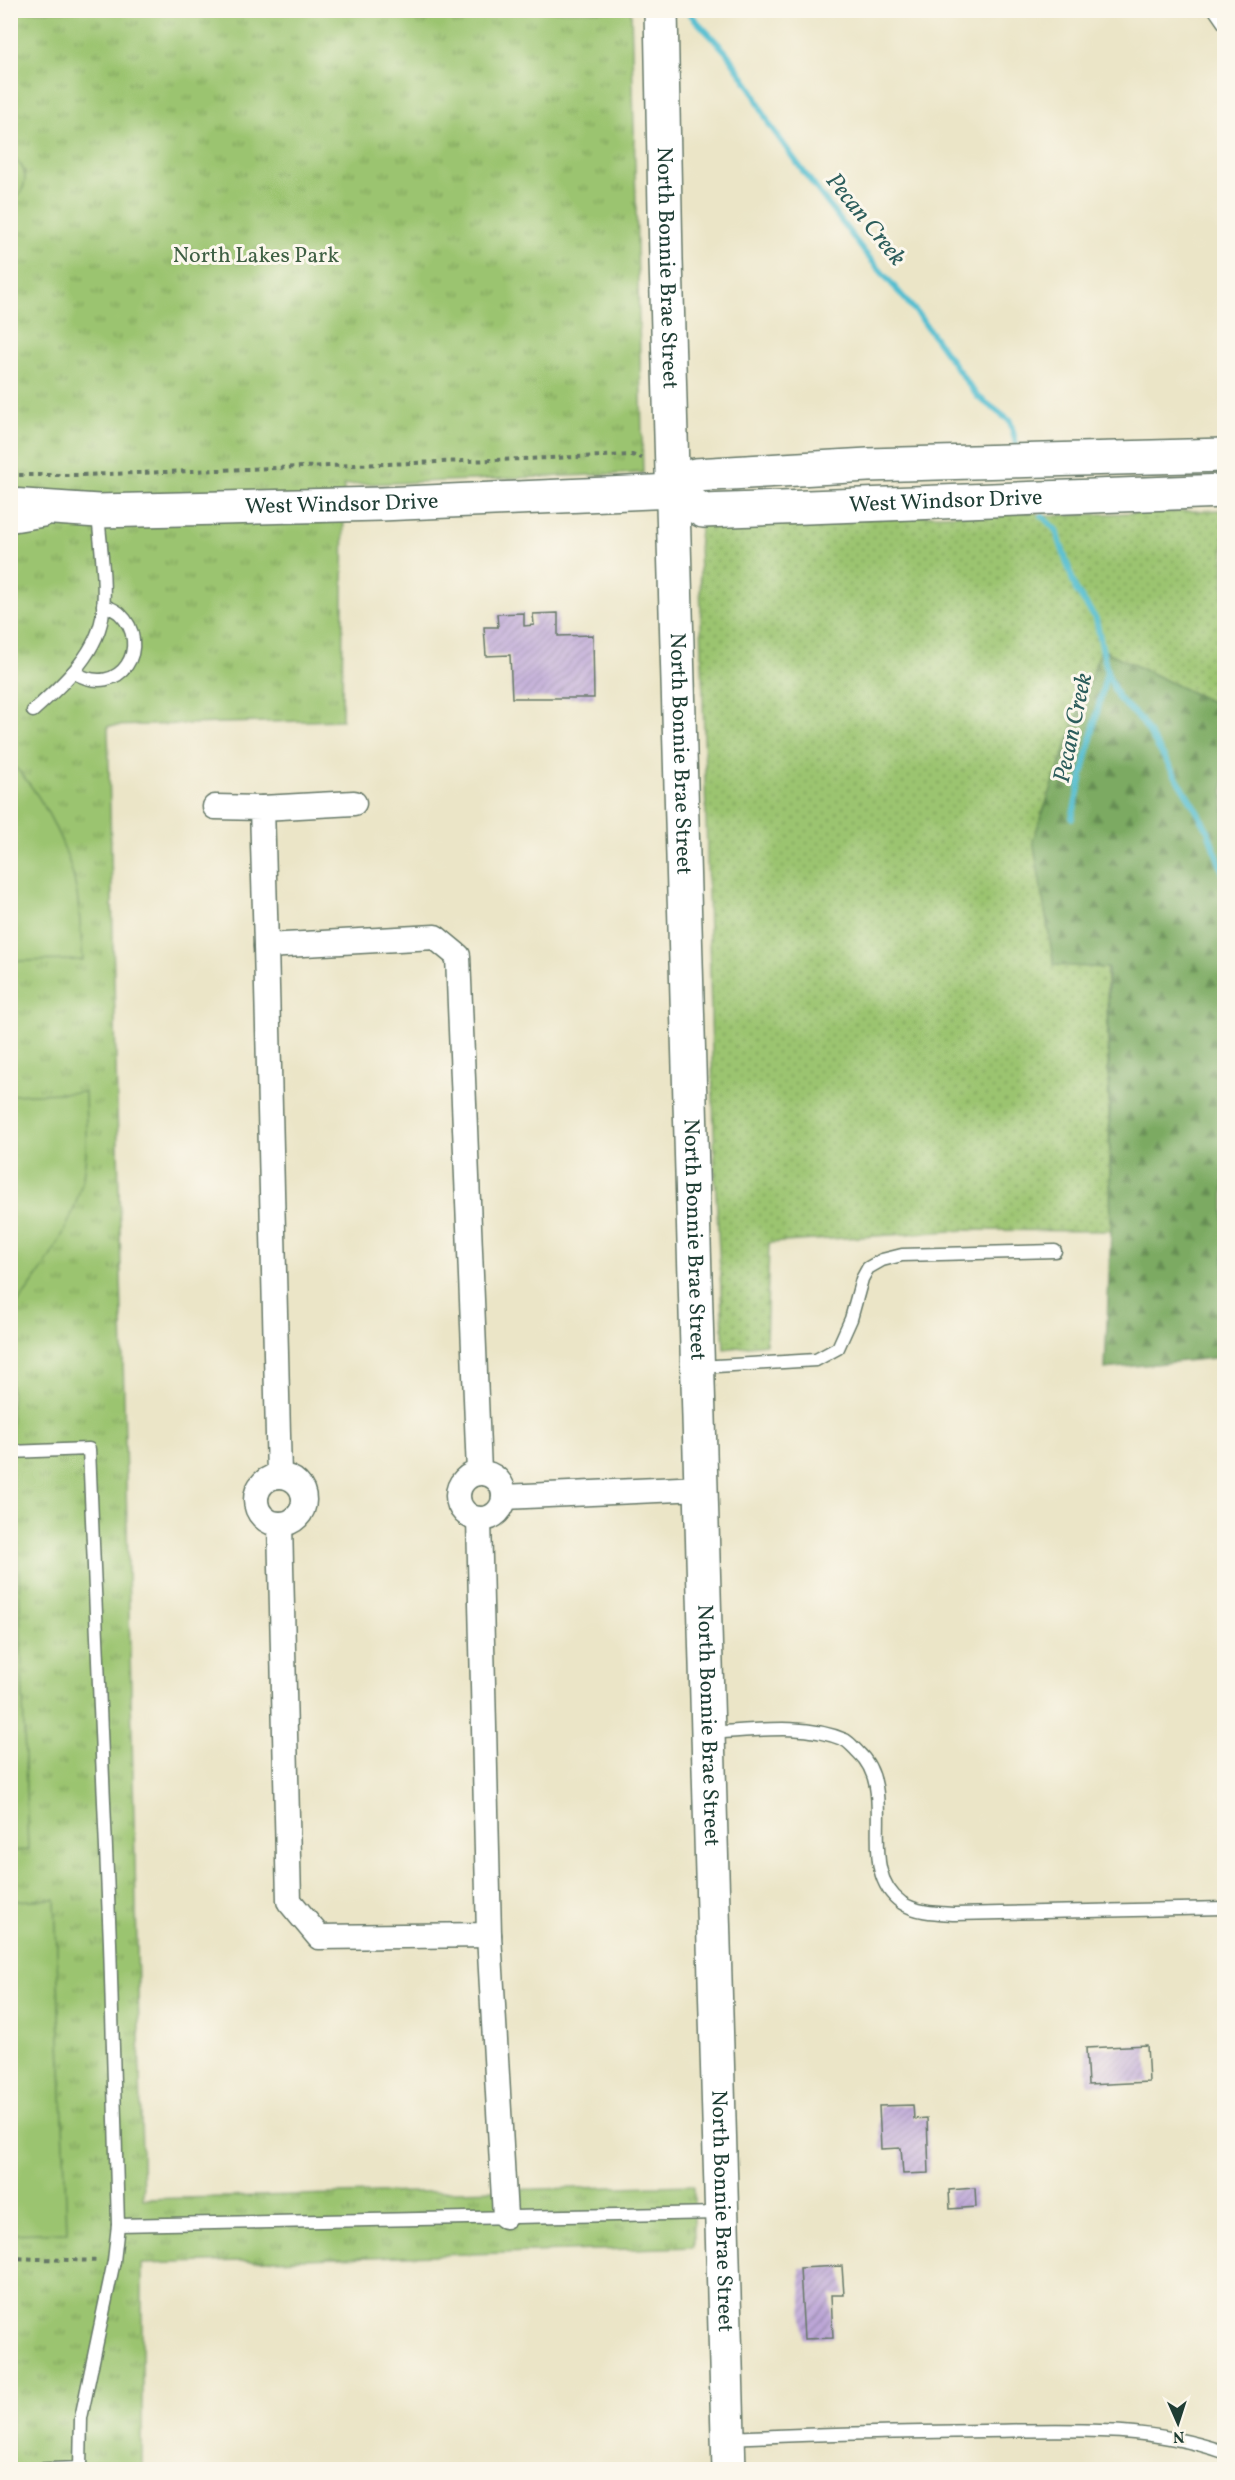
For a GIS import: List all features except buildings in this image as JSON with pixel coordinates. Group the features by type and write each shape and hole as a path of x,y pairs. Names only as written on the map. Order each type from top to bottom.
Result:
{"main road":[{"name":"North Bonnie Brae Street","path":"661,10 728,2454"},
{"name":"West Windsor Drive","path":"10,506 98,511 381,504 673,491 695,475 868,465 1224,455"},
{"name":"West Windsor Drive","path":"673,491 704,511 1224,491"}],"street":[{"path":"215,807 262,808 354,803"},
{"path":"262,808 279,1476"},
{"path":"266,946 435,937 458,956 479,1472"},
{"path":"479,1472 494,1477 503,1489 504,1497 499,1511 479,1519 465,1513 457,1494 465,1479 479,1472"},
{"path":"279,1476 286,1477 299,1485 304,1500 303,1507 295,1519 280,1524 266,1520 260,1513 256,1497 264,1483 279,1476"},
{"path":"504,1497 701,1488"},
{"path":"479,1519 489,1935 505,2216"},
{"path":"280,1524 289,1901 319,1937 489,1935"}],"lane":[{"path":"1215,10 1224,23"},
{"path":"10,526 98,511 103,605 94,639 73,672 33,711"},
{"path":"73,672 88,681 109,680 125,670 133,650 131,636 125,620 118,611 103,605"},
{"path":"698,1367 816,1360 838,1348 851,1319 862,1279 868,1268 882,1260 902,1255 1055,1251"},
{"path":"10,1452 89,1449 110,1955 118,2225 114,2261 81,2418 80,2468 25,2469"},
{"path":"708,1733 819,1732 847,1741 867,1760 877,1781 879,1865 886,1885 902,1903 925,1912 955,1914 1224,1908"},
{"path":"118,2225 722,2213"},
{"path":"728,2454 912,2432 1105,2430 1159,2434 1224,2451"}],"path":[{"path":"10,475 82,475 620,455 642,458"},
{"path":"10,2258 114,2261"}],"green space":[{"name":"North Lakes Park","path":"11,11 631,11 643,473 344,485 342,720 108,726 143,2199 694,2185 694,2247 142,2264 142,2469 11,2470"},
{"path":"11,157 22,167 25,179 21,191 11,201"},
{"path":"1224,510 1224,708 1101,650 1111,1231 966,1230 769,1243 766,1344 724,1349 715,1173 699,538 701,523 1034,512 1042,516"},
{"path":"1101,649 1224,708 1224,1357 1105,1369 1111,1231 1108,968 1054,965 1033,840"},
{"path":"11,763 34,790 44,806 68,859 77,894 83,960 11,961"},
{"path":"85,1092 86,1152 78,1197 61,1238 50,1257 11,1312 11,1095"},
{"path":"10,1516 17,1516 28,1850 11,1851"},
{"path":"55,1899 67,2232 11,2234 11,1901"}],"waterway":[{"name":"Pecan Creek","path":"690,14 726,52 751,88 769,124 797,163 866,254 917,313 977,396 1010,421 1016,443"},
{"name":"Pecan Creek","path":"1042,516 1056,530 1076,590 1096,619 1107,671 1072,818"},
{"path":"1107,672 1118,698 1141,720 1191,801 1207,829 1224,875"}]}
